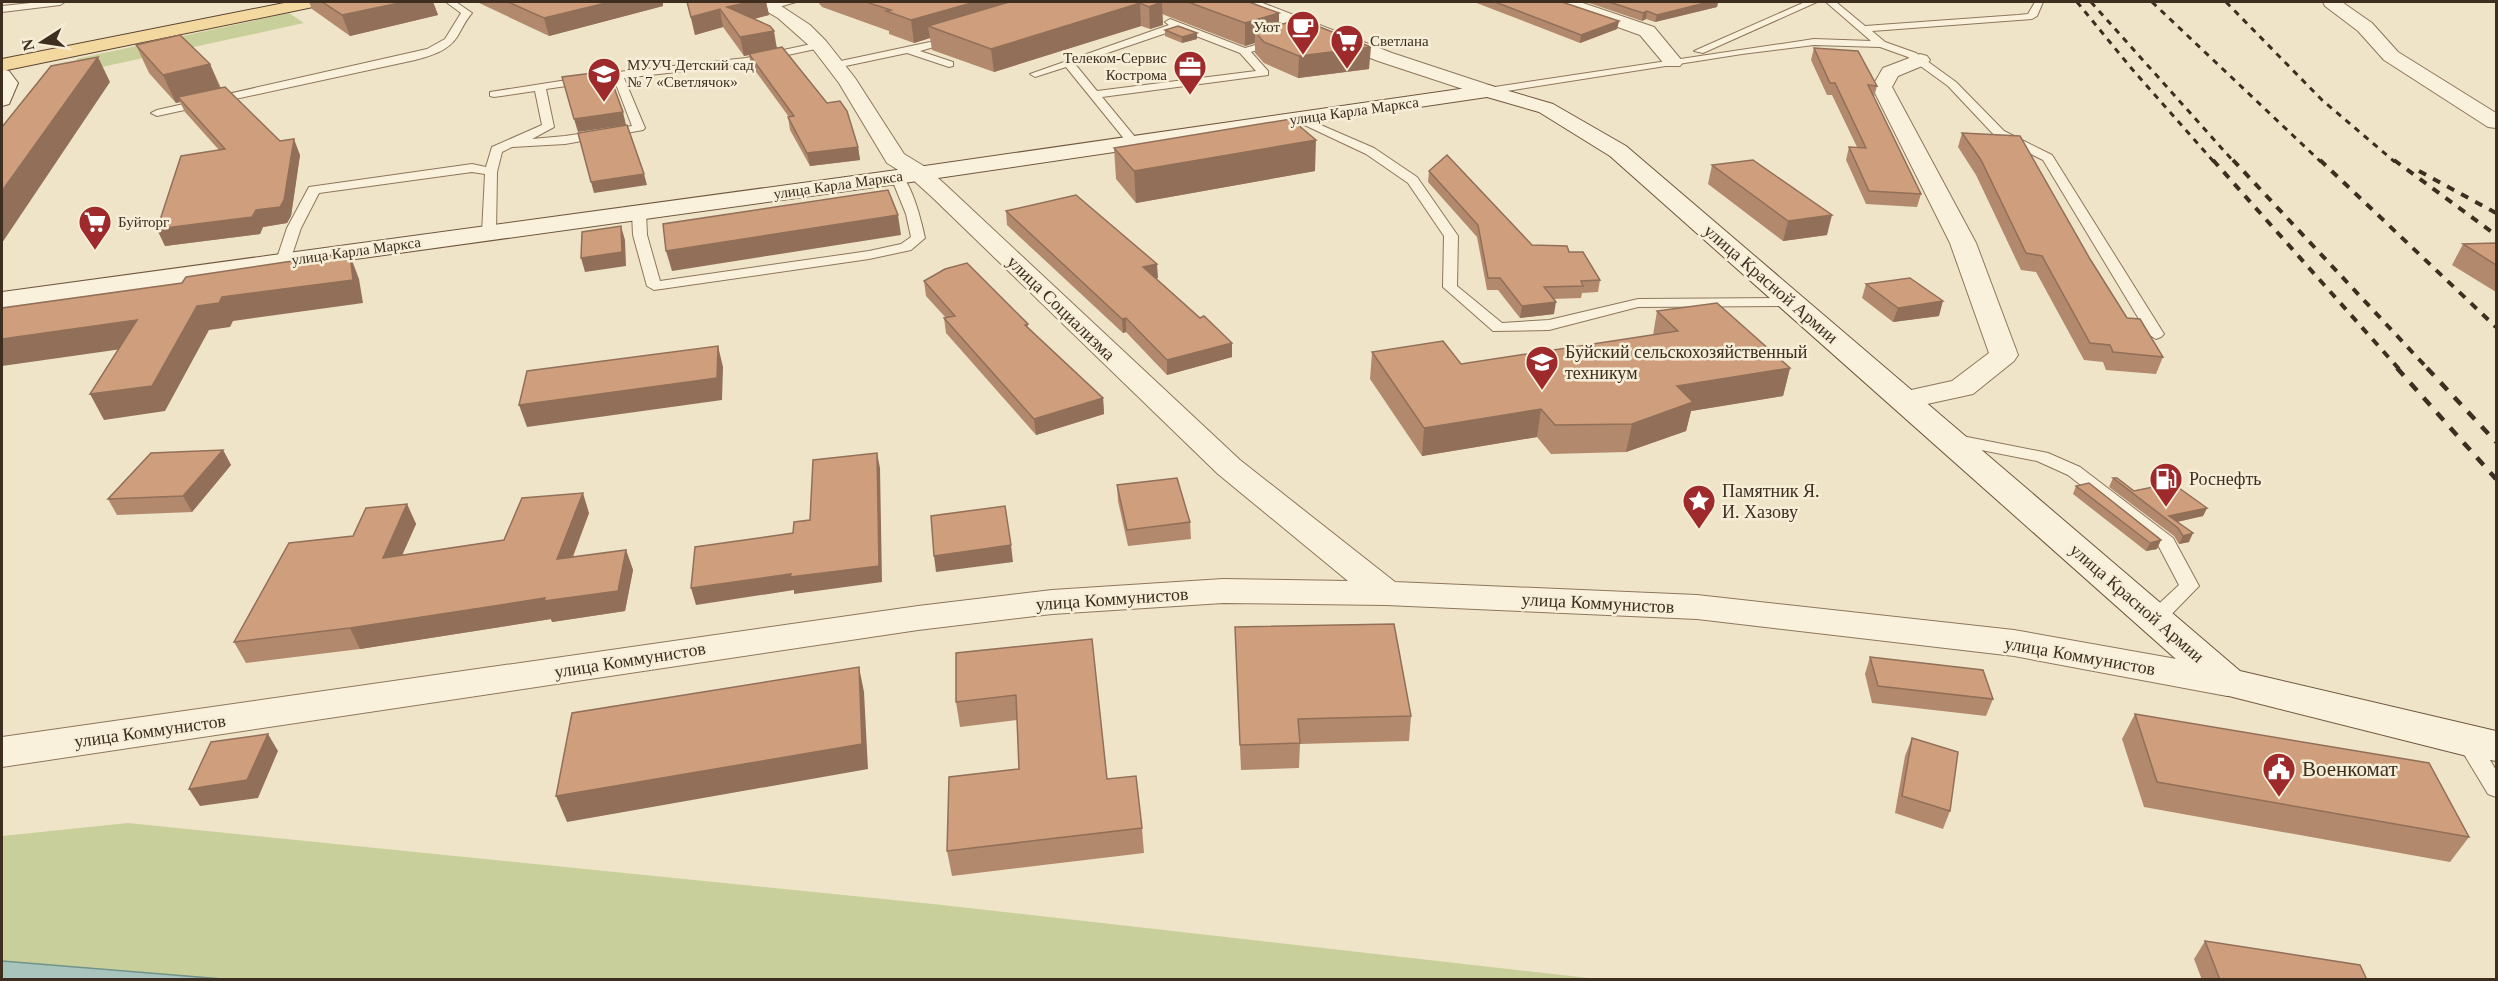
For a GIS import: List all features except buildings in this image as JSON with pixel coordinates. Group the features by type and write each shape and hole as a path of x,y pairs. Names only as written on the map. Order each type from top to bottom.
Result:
{"main road":[{"path":"2,65 313,2"}],"street":[{"name":"улица Красной Армии","path":"1245,2 1385,57 1546,108 1618,151 2227,682"},
{"path":"1565,2 1647,31 1673,62"},
{"path":"2331,2 2365,27 2391,56 2496,122"},
{"name":"улица Социализма","path":"776,3 829,55 908,175 1229,467 1386,593"},
{"path":"1904,400 1962,388 2004,355 1963,243 1882,87 1890,72 1920,60"},
{"path":"2,75 8,83 2,100"},
{"name":"улица Карла Маркса","path":"2,300 639,213 1488,91"},
{"name":"улица Коммунистов","path":"2,752 725,645 1053,602 1223,591 1386,593 1697,607 2014,643 2227,682 2482,744"}],"lane":[{"path":"2,9 60,2"},
{"path":"157,113 405,59 435,50 445,46 453,36 457,21 467,13 450,2"},
{"name":"улица Карла Маркса","path":"1673,62 1812,2"},
{"path":"1831,2 1881,44 1920,60 1952,84 2000,134 2048,158 2156,334"},
{"path":"1863,29 2032,16 2038,2"},
{"path":"1094,95 1264,73 1244,51 1159,17"},
{"path":"1035,74 1179,25"},
{"path":"494,94 618,75 746,61 907,50 965,34"},
{"path":"1244,51 1290,38"},
{"name":"улица Карла Маркса","path":"1488,91 1814,42 1881,44"},
{"path":"907,50 949,64"},
{"path":"1069,63 1134,143"},
{"path":"506,144 565,140 639,128 618,75"},
{"path":"489,233 491,172 496,150 548,128 540,87"},
{"path":"1300,119 1370,151 1413,180 1451,237 1450,287 1497,328 1549,326 1638,303 1792,303"},
{"path":"283,261 294,228 314,190 472,168 491,172"},
{"path":"639,213 640,235 654,286 869,255 906,247 918,238 908,175"},
{"path":"1948,439 2042,457 2074,471 2166,542 2189,586 2155,619"},
{"path":"2482,744 2496,788"}],"green space":[{"path":"289,13 304,23 88,70 76,59"},
{"path":"128,823 933,904 1598,979 223,980 2,961 2,836"}],"water":[{"path":"2,961 223,979 2,979"}],"railway":[{"path":"2077,2 2214,162"},
{"path":"2091,2 2234,162"},
{"path":"2152,2 2321,162"},
{"path":"2226,2 2322,100 2395,162"},
{"path":"2213,160 2399,369"},
{"path":"2233,160 2428,369"},
{"path":"2320,160 2496,327"},
{"path":"2394,160 2496,235"},
{"path":"2419,171 2496,213"},
{"path":"2397,368 2496,479"},
{"path":"2427,368 2496,442"}],"place":[{"name":"Уют","path":"1303,56"},
{"name":"Светлана","path":"1347,70"},
{"name":"Телеком-Сервис Кострома","path":"1190,96"},
{"name":"МУУЧ Детский сад № 7 «Светлячок»","path":"604,103"},
{"name":"Буйторг","path":"95,251"},
{"name":"Буйский сельскохозяйственный техникум","path":"1542,391"},
{"name":"Роснефть","path":"2166,508"},
{"name":"Памятник Я. И. Хазову","path":"1699,530"},
{"name":"Военкомат","path":"2279,798"}]}
